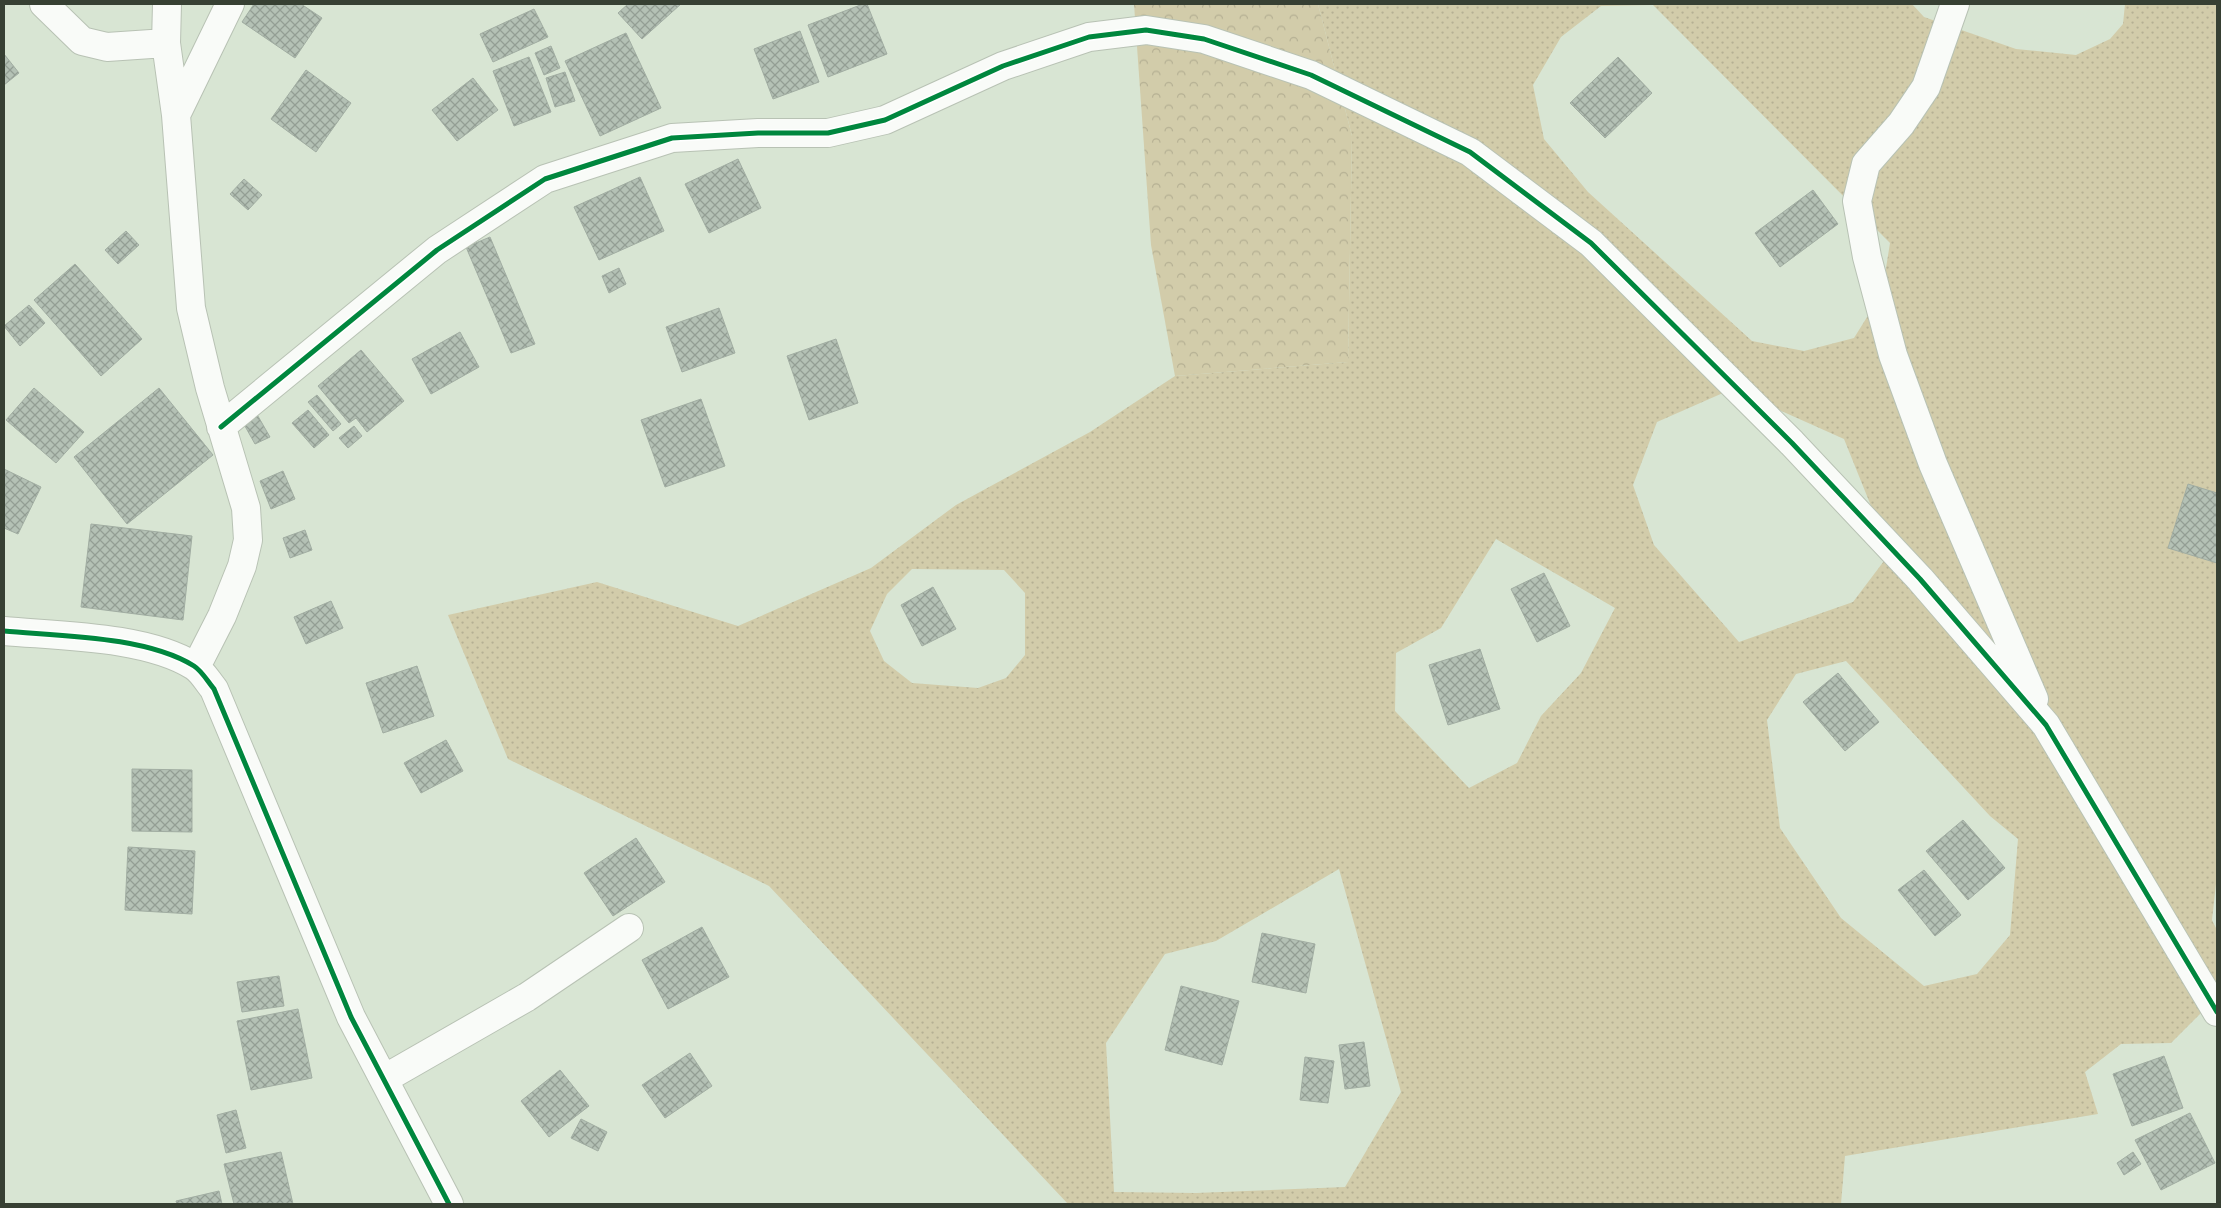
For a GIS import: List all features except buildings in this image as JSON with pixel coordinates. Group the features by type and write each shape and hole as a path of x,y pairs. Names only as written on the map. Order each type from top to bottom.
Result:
{"street":[{"path":"44,4 82,41 107,47 166,43"},
{"path":"167,4 166,43 176,115 191,308 221,427 246,508 248,540 242,566 222,616 196,667"},
{"path":"176,115 230,4"},
{"path":"1955,4 1926,87 1901,124 1866,164 1857,201 1867,257 1893,355 1934,464 2046,725 2217,1012"},
{"path":"221,427 437,250 545,179 672,138 758,133 828,133 885,120 1003,66 1089,37 1146,30 1204,39 1311,75 1470,152 1591,243 1799,450 1920,579 2046,725"},
{"path":"4,631 140,644 165,652 196,667 214,689 351,1017 449,1204"},
{"path":"384,1079 527,997 630,928"}],"green space":[{"path":"1134,4 1318,4 1352,136 1348,362 1175,376 1151,245"},
{"path":"1318,4 1912,4 1924,17 2016,49 2076,55 2110,39 2123,24 2125,4 2217,4 2217,875 2212,920 2217,930 2217,997 2171,1043 2121,1044 2085,1072 2098,1114 1845,1156 1841,1204 1068,1204 769,886 508,759 448,615 597,582 738,626 871,568 956,505 1090,432 1175,376 1348,362 1352,136","holes":["1653,5 1890,243 1882,293 1854,338 1804,351 1752,341 1588,192 1544,139 1533,85 1561,37 1601,6","1732,389 1844,439 1890,553 1853,602 1739,642 1654,545 1633,485 1657,422","1496,539 1615,608 1581,673 1541,716 1517,763 1469,788 1395,711 1396,653 1441,628","912,569 1004,570 1025,593 1025,655 1006,678 978,688 912,683 884,661 870,631 887,594","1846,661 1990,816 2018,839 2010,935 1977,974 1924,986 1841,918 1780,828 1767,720 1796,674","1339,869 1401,1092 1345,1187 1196,1193 1114,1192 1106,1043 1165,954 1216,941"]}],"cycle path":[{"path":"221,427 437,250 545,179 672,138 758,133 828,133 885,120 1003,66 1089,37 1146,30 1204,39 1311,75 1470,152 1591,243 1792,443 1920,579 2046,725 2217,1012"},
{"path":"4,631 76,636 128,643 174,656 194,666 205,677 214,689 351,1017 449,1204"}]}
